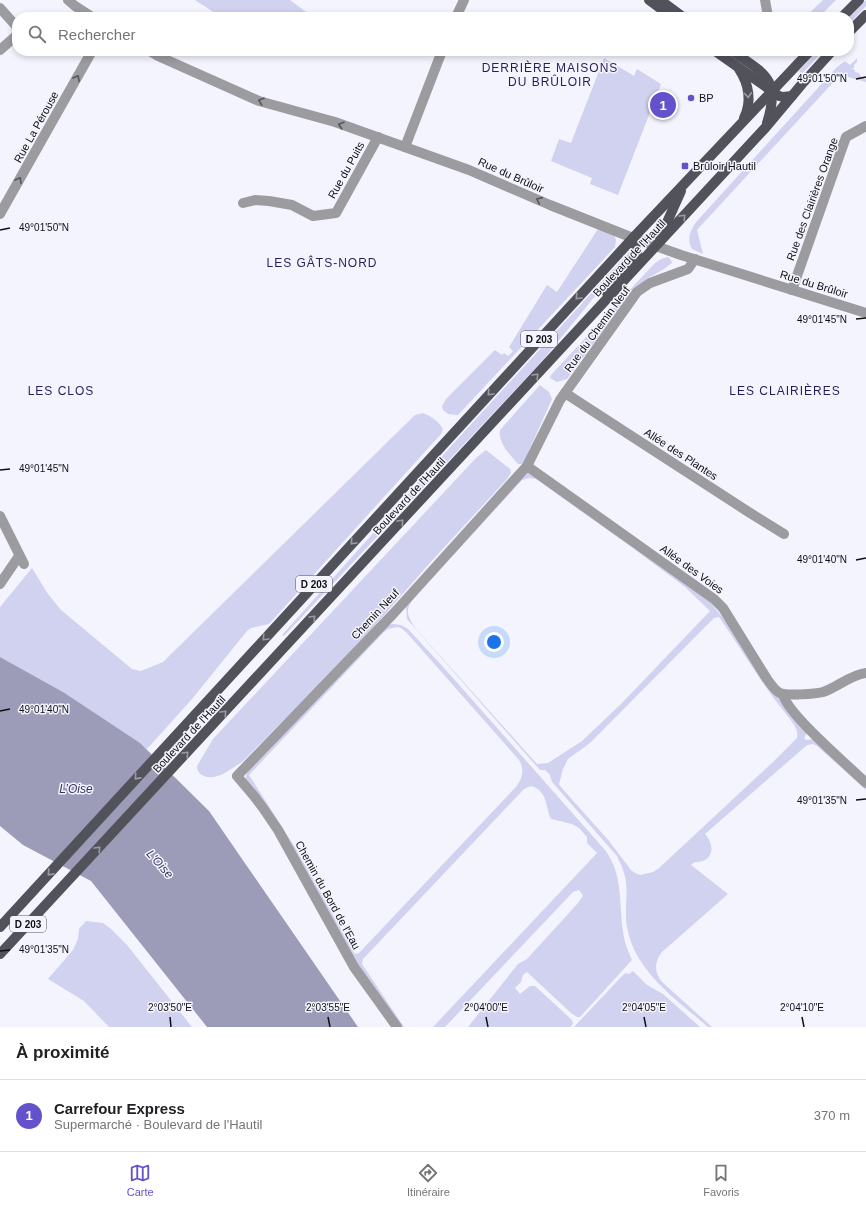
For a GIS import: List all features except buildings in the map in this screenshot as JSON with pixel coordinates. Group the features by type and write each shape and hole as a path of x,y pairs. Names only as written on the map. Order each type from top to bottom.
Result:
{"main road":[{"path":"847,12 859,0"},
{"path":"658,1 668,12"},
{"path":"658,1 675,12"},
{"path":"854,27 866,15"},
{"path":"722,56 772,92 783,97 792,96"},
{"path":"739,56 766,76 782,81"},
{"name":"Boulevard de l'Hautil","path":"0,927 633,238 805,56"},
{"name":"Boulevard de l'Hautil","path":"2,953 766,127 828,56"},
{"path":"738,68 746,82 749,98 747,110 741,124"},
{"path":"766,76 770,82 772,92 771,108 766,127"},
{"path":"657,245 685,183"},
{"path":"568,342 595,302 635,258 637,254 633,238"}],"street":[{"path":"68,0 84,12"},
{"path":"458,12 464,0"},
{"path":"765,0 767,12"},
{"path":"0,8 12,21"},
{"path":"0,50 12,39"},
{"name":"Rue La Pérouse","path":"0,214 89,56"},
{"name":"Rue du Brûloir","path":"158,56 259,101 335,122 469,170 550,205 633,238 657,245 681,255 866,313"},
{"path":"405,147 440,56"},
{"name":"Rue des Clairières Orange","path":"792,290 846,137 866,126"},
{"name":"Rue du Puits","path":"243,204 255,200 270,201 292,205 313,216 336,213 378,137"},
{"path":"673,274 679,270 681,255"},
{"name":"Rue du Chemin Neuf","path":"527,466 555,409 565,393 637,292 650,283 688,269 694,259"},
{"name":"Allée des Plantes","path":"565,393 784,534"},
{"name":"Allée des Voies","path":"527,466 714,599 723,608 767,679 777,691 783,694 786,702 812,732 866,783"},
{"name":"Chemin Neuf","path":"237,776 394,613 527,466"},
{"path":"0,516 21,560 0,584"},
{"path":"783,694 822,692 856,675 866,673"},
{"name":"Chemin du Bord de l'Eau","path":"237,776 254,796 278,830 354,967 397,1027"}],"shaded area":[{"path":"195,0 290,0 306,12 213,12"},
{"path":"823,0 836,0 824,12 810,12"},
{"path":"866,0 866,6 854,19 854,12"},
{"path":"812,56 818,56 801,75 799,71"},
{"path":"604,58 634,76 637,69 661,84 618,195 590,184 592,178 551,161 559,139 571,143"},
{"path":"857,58 854,68 850,69 854,69 855,72 859,73 861,77 866,79 866,82 839,76 697,230 703,254 692,249 689,238 693,226 698,220 837,67 845,61 850,65"},
{"path":"598,229 614,235 616,240 615,247 458,415 448,414 443,410 442,406 446,399 495,350 502,355 504,353 508,356 513,351 509,347 547,285 557,292"},
{"path":"630,251 632,251 631,255 543,360 284,636 282,635 453,444"},
{"path":"668,257 672,263 648,278 630,295 567,379 557,382 550,378 551,375 654,264 661,259"},
{"path":"540,385 549,392 552,399 523,464 518,464 508,453 503,444 500,430"},
{"path":"423,413 440,424 443,430 441,434 269,624 251,628 247,631 192,699 147,749 63,692 0,657 0,607 32,568 48,594 61,610 132,669 141,671 163,662 415,415"},
{"path":"486,450 510,469 511,473 507,479 428,565 351,653 242,762 219,776 209,777 201,774 197,766 213,739 477,457"},
{"path":"527,471 705,596 729,625 766,683 807,733 804,738 806,740 814,739 866,787 866,790 817,746 813,744 807,745 705,834 711,844 711,853 706,860 695,862 691,865 728,894 662,952 656,963 656,971 662,982 712,1027 708,1027 670,995 658,983 639,958 631,943 627,927 626,882 623,869 617,856 552,782 550,775 545,770 540,770 407,619 406,606","holes":["529,478 536,479 634,549 685,587 710,611 622,703 582,741 548,763 537,764 416,629 408,615 408,608 417,595 522,480","719,617 768,690 794,725 797,731 797,738 658,869 653,872 640,875 631,870 609,841 560,786 559,784 563,769 568,759 590,743 714,618"]},
{"path":"386,625 401,625 408,629 605,850 611,859 618,879 624,938 632,960 580,1017 577,1017 571,1013 527,972 523,975 521,982 515,988 520,994 530,986 535,986 572,1020 573,1024 570,1027 468,1027 518,964 527,959 578,903 583,896 579,890 573,892 445,1027 433,1027 597,853 587,843 587,837 579,828 572,824 551,819 545,800 540,791 531,786 524,789 363,959 362,964 404,1027 399,1027 354,962 246,779 248,771","holes":["397,627 401,628 519,760 522,768 522,776 513,790 359,953 355,954 296,849 249,775 384,632 388,629"]},
{"path":"86,921 103,923 127,945 192,1027 109,1027 84,1001 48,979 73,950 78,939 79,929"},
{"path":"633,971 647,985 663,994 700,1027 574,1027 623,975 626,973 629,974"}],"water":[{"name":"L’Oise","path":"0,657 63,692 140,743 209,811 358,1027 207,1027 91,881 23,845 0,826"}],"place":[{"name":"BP","path":"691,98"},
{"name":"Carrefour Express","path":"663,105"},
{"name":"Brûloir Hautil","path":"685,166"}],"district":[{"name":"DERRIÈRE MAISONS DU BRÛLOIR","path":"550,75"},
{"name":"LES GÂTS-NORD","path":"322,263"},
{"name":"LES CLOS","path":"61,391"},
{"name":"LES CLAIRIÈRES","path":"785,391"}],"water label":[{"name":"L'Oise","path":"160,864"}]}
